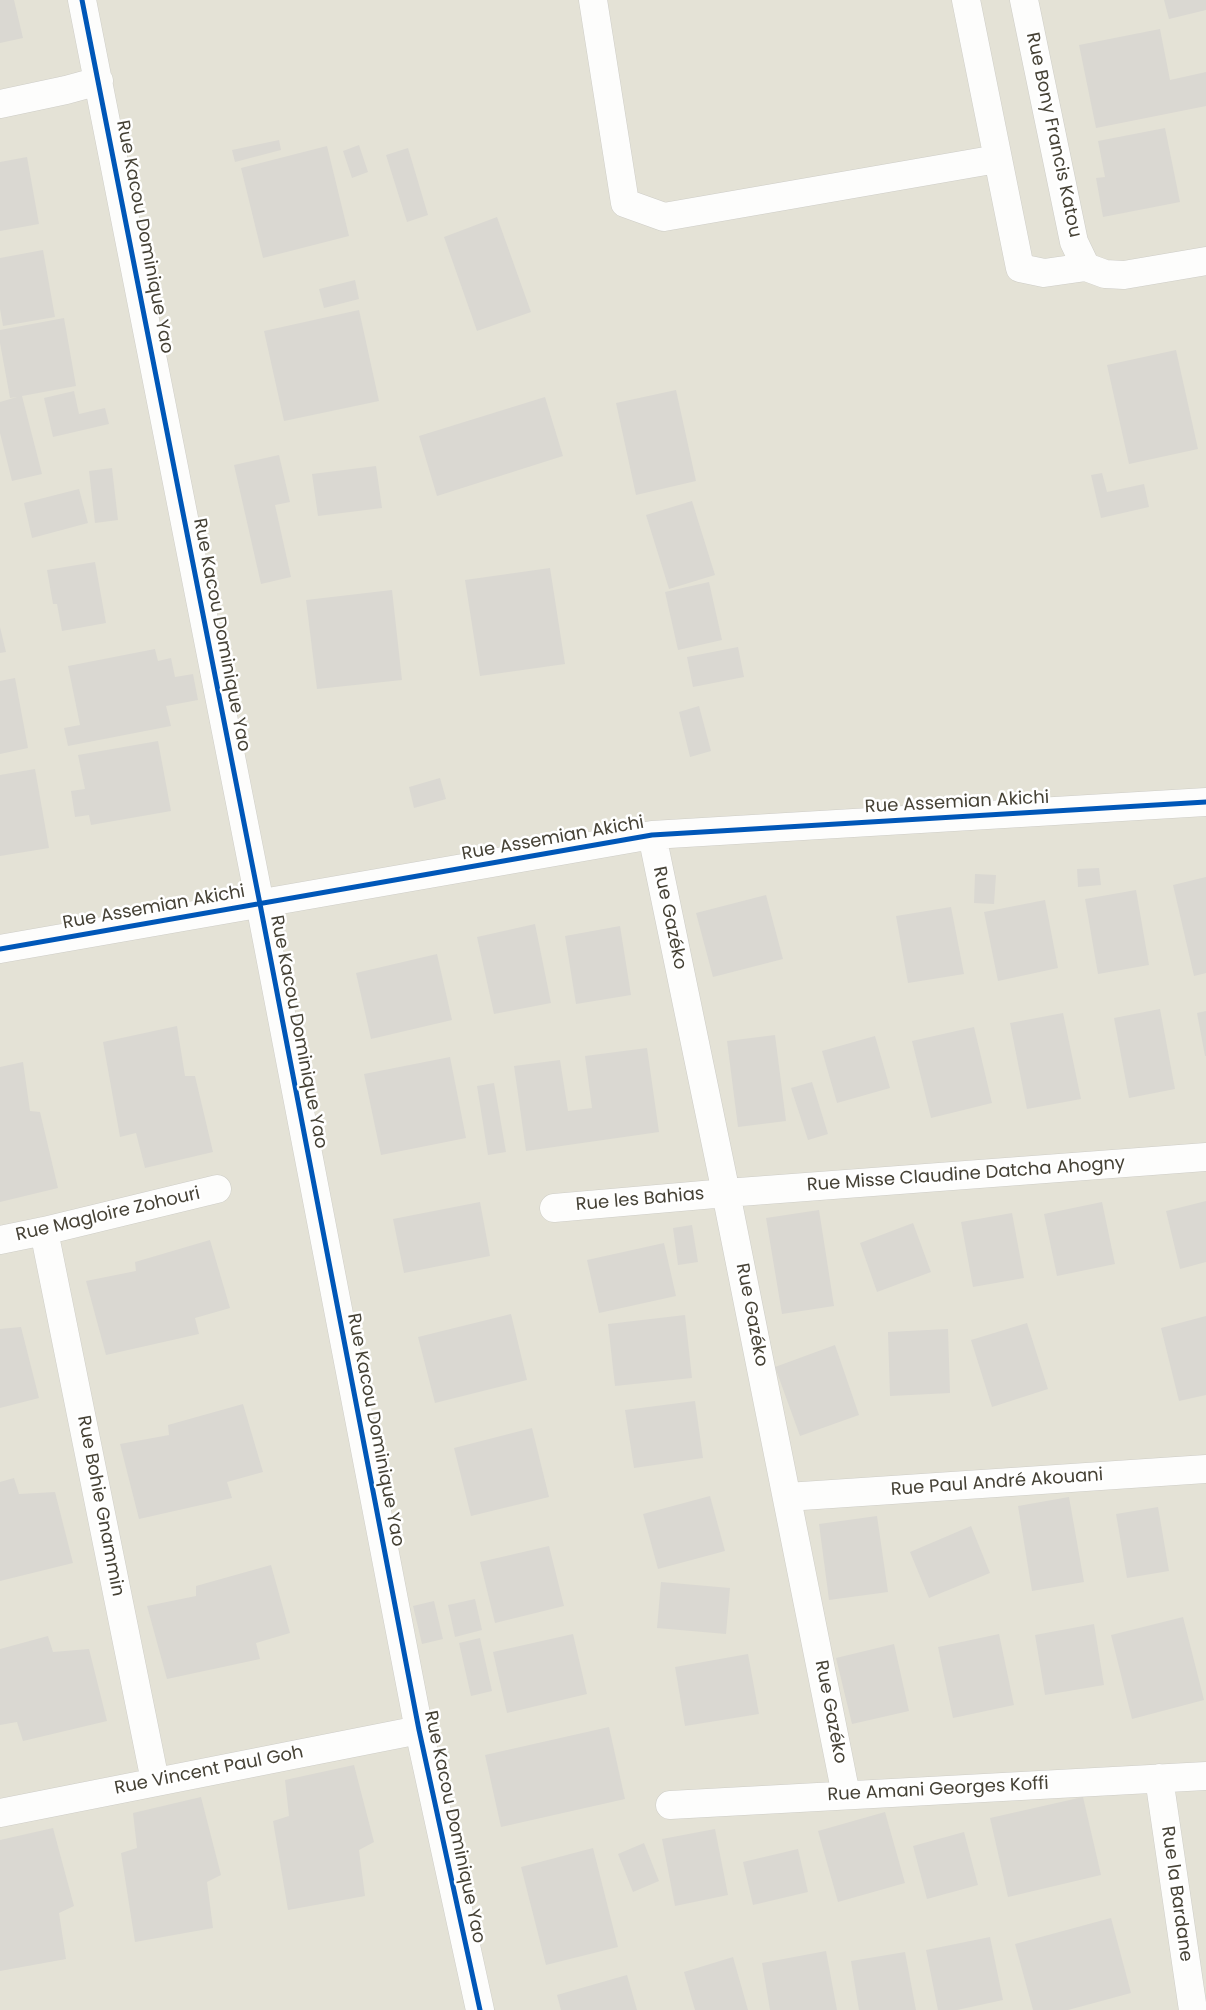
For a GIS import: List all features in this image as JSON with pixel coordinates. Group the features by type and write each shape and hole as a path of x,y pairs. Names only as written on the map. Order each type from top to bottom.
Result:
{"street":[{"name":"Rue Kacou Dominique Yao","path":"82,0 260,904 419,1730 480,2010"},
{"path":"592,0 625,203 664,217 997,160"},
{"path":"966,0 1020,268 1044,273 1086,267 1105,274 1124,275 1206,261"},
{"name":"Rue Bony Francis Katou","path":"1024,0 1074,242 1086,267"},
{"path":"0,104 99,82"},
{"name":"Rue Assemian Akichi","path":"0,949 652,835 1206,802"},
{"name":"Rue Gazéko","path":"652,835 726,1193 846,1795"},
{"name":"Rue Misse Claudine Datcha Ahogny","path":"726,1193 1206,1157"},
{"name":"Rue Magloire Zohouri","path":"0,1240 217,1189"},
{"name":"Rue les Bahias","path":"554,1208 726,1193"},
{"name":"Rue Bohie Gnammin","path":"44,1231 155,1781"},
{"name":"Rue Paul André Akouani","path":"787,1497 1206,1469"},
{"name":"Rue Vincent Paul Goh","path":"0,1813 419,1730"},
{"name":"Rue Amani Georges Koffi","path":"670,1805 1206,1776"},
{"name":"Rue la Bardane","path":"1159,1778 1193,2010"}],"shaded area":[{"path":"0,0 1206,0 1206,2010 0,2010"}],"building":[{"path":"0,0 14,0 23,38 0,43"},
{"path":"1164,0 1206,0 1206,10 1169,19"},
{"path":"1160,29 1170,80 1206,72 1206,106 1096,128 1079,45"},
{"path":"1165,128 1180,202 1103,217 1096,178 1105,177 1098,141"},
{"path":"279,140 281,150 235,162 232,150"},
{"path":"359,145 368,172 352,178 343,151"},
{"path":"327,146 349,236 263,258 241,168"},
{"path":"408,148 428,215 407,222 386,155"},
{"path":"27,157 39,224 0,231 0,162"},
{"path":"497,217 531,312 477,331 444,237"},
{"path":"43,250 55,317 3,326 0,309 0,258"},
{"path":"355,280 359,299 324,308 319,289"},
{"path":"359,310 379,401 284,421 264,331"},
{"path":"64,318 76,386 22,396 42,474 12,481 0,433 0,402 17,397 10,398 0,343 0,330"},
{"path":"1176,350 1198,449 1129,464 1107,365"},
{"path":"676,390 696,481 636,495 616,403"},
{"path":"74,391 79,414 105,408 109,424 53,437 44,398"},
{"path":"545,397 563,456 437,496 419,436"},
{"path":"279,455 290,502 275,505 291,577 261,584 234,465"},
{"path":"376,466 382,508 318,516 312,474"},
{"path":"112,468 118,520 95,523 89,471"},
{"path":"1102,473 1107,492 1144,484 1149,507 1101,518 1091,475"},
{"path":"79,489 88,523 32,538 24,503"},
{"path":"692,501 715,575 669,589 646,515"},
{"path":"95,562 106,623 62,631 57,604 53,604 47,570"},
{"path":"550,568 565,664 480,676 465,580"},
{"path":"709,582 722,640 678,650 665,592"},
{"path":"392,590 402,680 317,689 306,600"},
{"path":"0,627 6,652 0,653"},
{"path":"738,647 744,677 693,687 687,657"},
{"path":"155,649 158,661 171,658 175,677 193,674 198,700 166,706 171,726 68,746 64,728 80,725 68,666"},
{"path":"15,678 28,748 0,754 0,681"},
{"path":"699,706 711,751 690,757 679,712"},
{"path":"158,741 171,811 91,825 89,815 75,817 71,791 85,789 78,755"},
{"path":"35,769 49,848 0,856 0,775"},
{"path":"440,778 446,799 414,808 409,787"},
{"path":"1099,868 1101,885 1078,887 1077,869"},
{"path":"975,874 996,875 994,904 974,903"},
{"path":"1206,877 1206,973 1194,976 1173,885"},
{"path":"1136,890 1149,965 1098,974 1085,899"},
{"path":"766,895 783,959 713,977 696,913"},
{"path":"1045,900 1058,968 998,981 984,912"},
{"path":"951,907 964,974 908,983 896,916"},
{"path":"535,924 551,1003 494,1014 477,937"},
{"path":"620,926 631,995 576,1004 565,936"},
{"path":"437,954 452,1020 371,1039 356,973"},
{"path":"1160,1009 1175,1089 1129,1098 1114,1018"},
{"path":"1206,1011 1206,1056 1205,1056 1197,1013"},
{"path":"1063,1013 1081,1099 1027,1109 1010,1023"},
{"path":"177,1026 185,1076 195,1076 213,1152 145,1168 136,1133 120,1137 103,1042"},
{"path":"974,1027 992,1103 931,1118 912,1041"},
{"path":"775,1035 786,1121 738,1127 727,1041"},
{"path":"875,1036 890,1088 837,1103 822,1051"},
{"path":"647,1048 659,1132 526,1151 514,1066 560,1060 568,1111 592,1108 585,1056"},
{"path":"450,1057 466,1138 381,1155 364,1074"},
{"path":"23,1062 30,1111 40,1112 58,1188 0,1202 0,1067"},
{"path":"812,1082 828,1134 808,1140 791,1088"},
{"path":"494,1083 506,1152 488,1155 477,1086"},
{"path":"1206,1201 1206,1262 1180,1269 1166,1211"},
{"path":"480,1202 490,1256 404,1273 393,1219"},
{"path":"1102,1202 1115,1264 1057,1276 1044,1214"},
{"path":"819,1210 834,1306 782,1314 766,1218"},
{"path":"1012,1213 1024,1278 973,1287 961,1222"},
{"path":"913,1223 931,1272 877,1292 860,1243"},
{"path":"692,1225 698,1262 678,1265 673,1228"},
{"path":"210,1240 230,1308 195,1318 199,1334 106,1355 86,1281 136,1271 135,1262"},
{"path":"664,1243 676,1296 599,1313 587,1260"},
{"path":"511,1314 527,1380 435,1403 418,1337"},
{"path":"685,1315 692,1378 615,1386 608,1324"},
{"path":"1206,1316 1206,1395 1179,1401 1161,1328"},
{"path":"1027,1323 1048,1389 992,1407 971,1340"},
{"path":"21,1327 39,1398 0,1408 0,1329"},
{"path":"948,1329 950,1393 890,1396 888,1332"},
{"path":"835,1345 859,1415 800,1436 775,1367"},
{"path":"695,1401 703,1458 634,1468 625,1410"},
{"path":"243,1404 263,1472 227,1482 232,1498 139,1519 120,1444 169,1435 168,1425"},
{"path":"532,1428 549,1497 471,1516 454,1448"},
{"path":"14,1478 19,1494 55,1492 73,1563 0,1581 0,1482"},
{"path":"710,1496 725,1551 658,1569 643,1514"},
{"path":"1069,1497 1084,1582 1032,1591 1018,1506"},
{"path":"1158,1507 1169,1571 1127,1578 1116,1514"},
{"path":"877,1516 888,1592 829,1600 819,1524"},
{"path":"971,1526 990,1573 929,1598 910,1552"},
{"path":"549,1546 564,1606 495,1623 480,1562"},
{"path":"271,1565 290,1633 256,1643 260,1659 167,1679 147,1606 196,1596 196,1586"},
{"path":"661,1582 730,1588 726,1634 657,1628"},
{"path":"475,1599 482,1630 455,1637 448,1605"},
{"path":"434,1601 443,1639 422,1644 413,1606"},
{"path":"1183,1617 1204,1700 1132,1719 1111,1635"},
{"path":"1094,1624 1104,1685 1045,1695 1035,1635"},
{"path":"573,1634 587,1694 507,1713 493,1652"},
{"path":"999,1634 1014,1705 953,1718 938,1647"},
{"path":"48,1636 53,1652 89,1649 107,1721 23,1741 17,1722 0,1725 0,1649"},
{"path":"480,1638 492,1691 471,1696 459,1643"},
{"path":"894,1644 909,1711 852,1724 836,1658"},
{"path":"748,1654 759,1714 685,1726 675,1667"},
{"path":"609,1727 625,1799 501,1827 485,1755"},
{"path":"354,1765 374,1842 359,1850 365,1896 288,1910 273,1821 289,1816 285,1780"},
{"path":"201,1797 221,1875 207,1882 213,1928 135,1942 121,1853 137,1848 133,1813"},
{"path":"1083,1797 1101,1875 1008,1897 990,1818"},
{"path":"885,1812 905,1883 838,1902 818,1831"},
{"path":"53,1828 74,1906 59,1913 66,1959 0,1971 0,1840"},
{"path":"715,1829 728,1895 675,1906 662,1839"},
{"path":"964,1832 978,1885 927,1899 913,1846"},
{"path":"644,1843 659,1881 633,1892 618,1854"},
{"path":"593,1848 618,1947 546,1965 521,1867"},
{"path":"798,1849 808,1892 753,1905 743,1862"},
{"path":"1111,1918 1131,1993 1068,2010 1033,2010 1015,1944"},
{"path":"990,1937 1003,2000 957,2010 938,2010 926,1950"},
{"path":"826,1951 837,2010 770,2010 762,1963"},
{"path":"905,1952 916,2010 859,2010 851,1961"},
{"path":"733,1957 748,2010 695,2010 684,1972"},
{"path":"627,1975 637,2010 561,2010 557,1995"}],"cycle path":[{"path":"82,0 260,904 419,1730 480,2010"},
{"path":"0,949 652,835 1206,802"}]}
